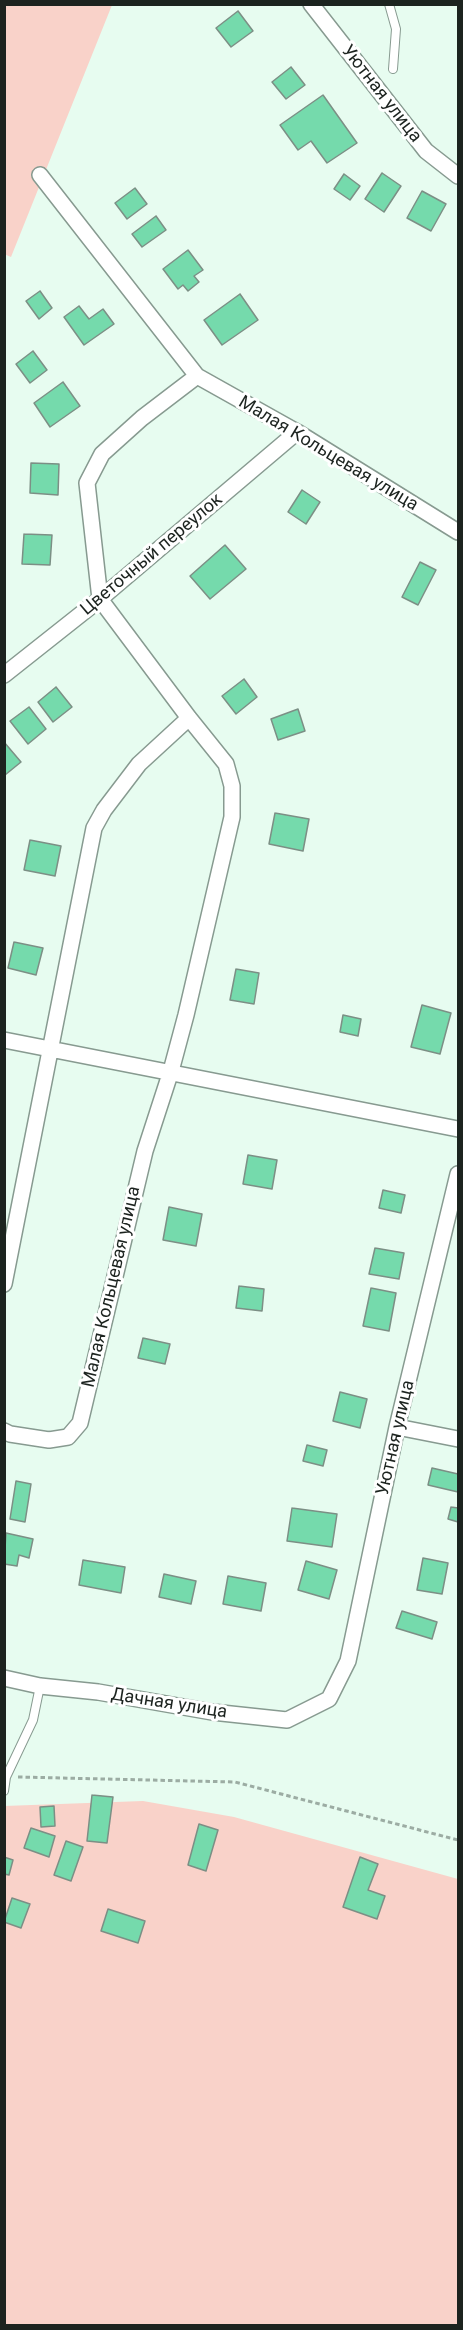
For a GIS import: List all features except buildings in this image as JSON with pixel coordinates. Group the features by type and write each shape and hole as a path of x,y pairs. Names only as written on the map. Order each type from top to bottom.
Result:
{"street":[{"name":"Уютная улица","path":"311,4 419,143 446,169 459,176"},
{"name":"Малая Кольцевая улица","path":"40,175 197,376 297,432 459,532"},
{"path":"100,599 87,483 102,454 142,418 197,376"},
{"name":"Цветочный переулок","path":"4,675 100,599 297,432"},
{"name":"Малая Кольцевая улица","path":"4,1431 49,1440 68,1437 80,1423 145,1151 171,1071 189,1004 232,817 232,786 226,764 100,599"},
{"path":"4,1284 94,828 104,810 139,764 189,718"},
{"path":"4,1040 459,1129"},
{"name":"Уютная улица","path":"329,1700 348,1660 397,1427 459,1174"},
{"path":"397,1427 459,1439"},
{"name":"Дачная улица","path":"4,1678 40,1686 98,1692 212,1712 287,1720 329,1700"}],"lane":[{"path":"389,4 396,30 393,69"},
{"path":"4,1791 6,1777 33,1720 40,1686"}],"path":[{"path":"6,1777 235,1782 459,1840"}],"shaded area":[{"path":"7,4 112,5 11,257 4,254 4,9"},
{"path":"143,1801 234,1817 458,1879 458,2325 5,2325 4,1806"}]}
